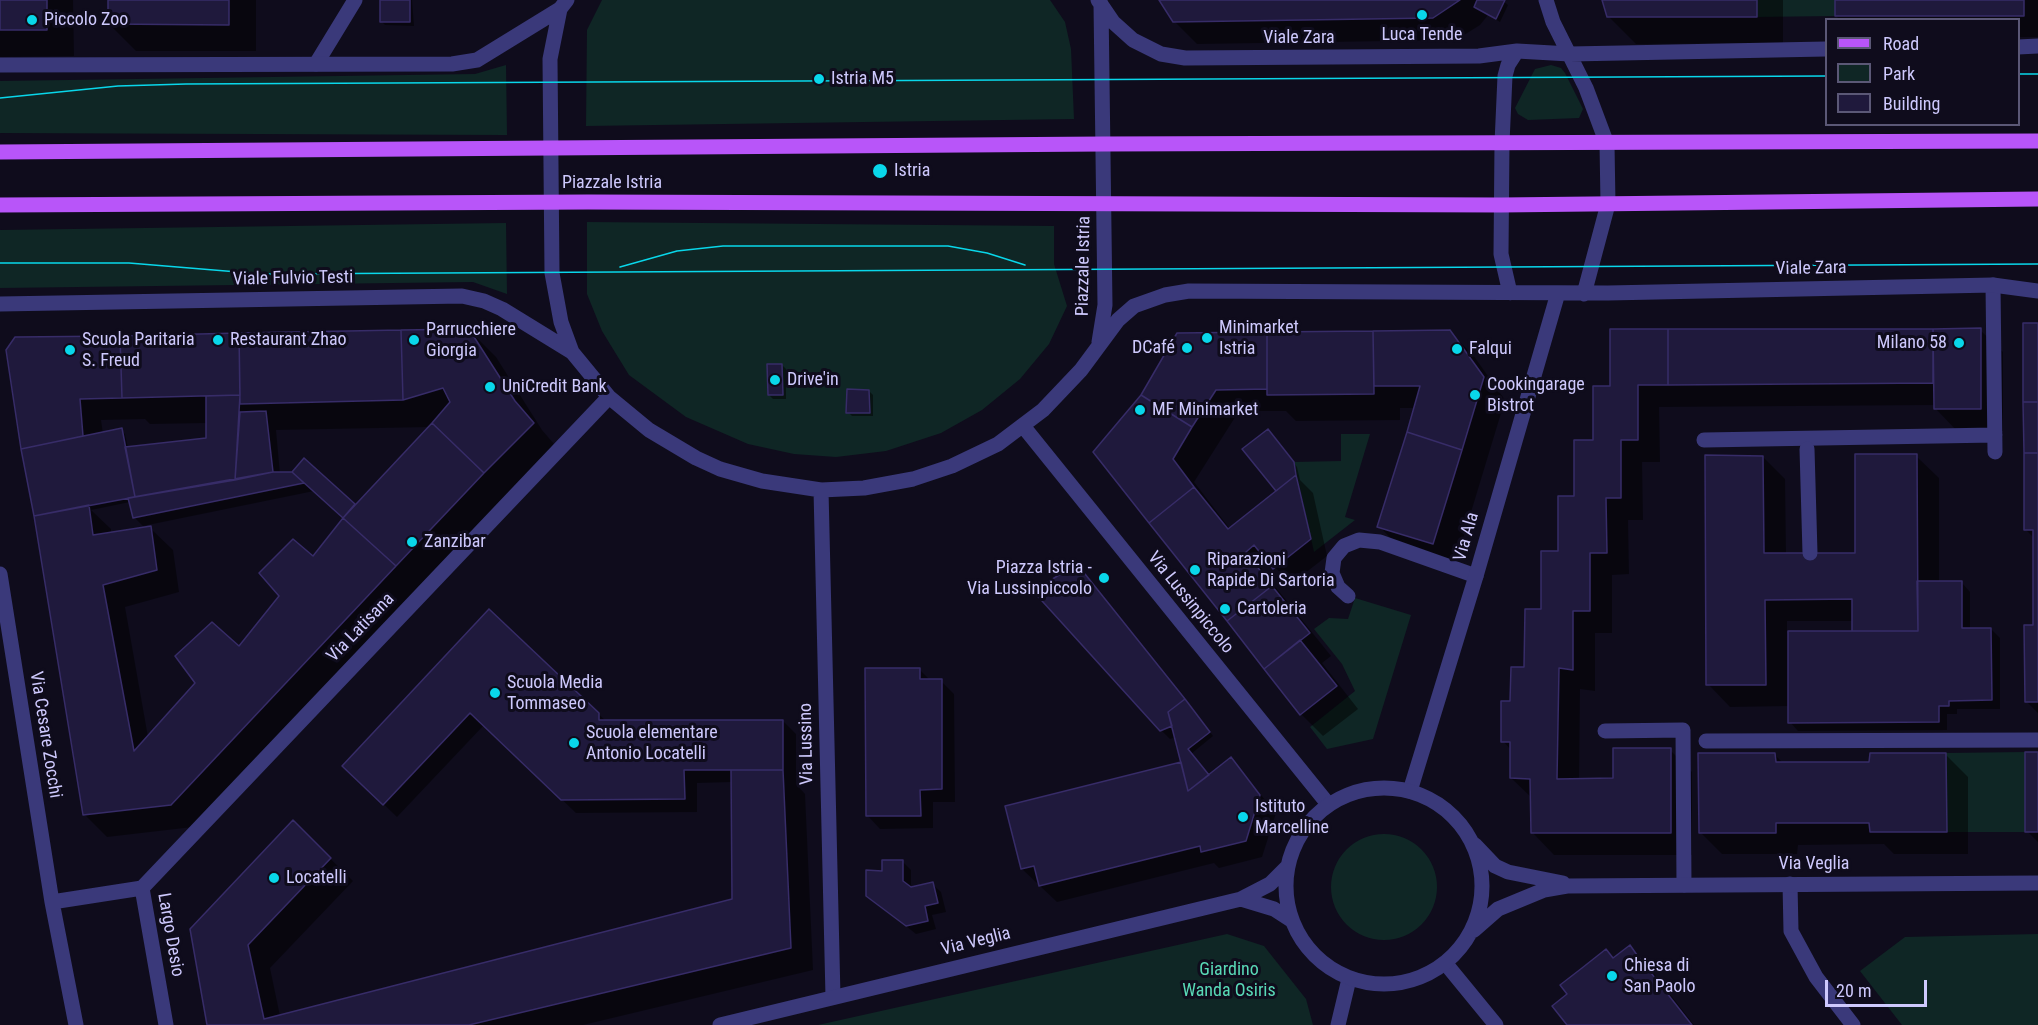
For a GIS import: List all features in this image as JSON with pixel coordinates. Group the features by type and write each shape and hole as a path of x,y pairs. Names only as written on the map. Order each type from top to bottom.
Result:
{"main road":[{"path":"1103,144 2038,141"},
{"name":"Piazzale Istria","path":"550,150 1103,144"},
{"path":"0,152 550,150"},
{"path":"1104,204 1608,204 2038,199"},
{"path":"0,205 551,202"},
{"name":"Piazzale Istria","path":"551,202 1104,204"}],"street":[{"path":"316,64 355,0"},
{"path":"1546,0 1553,22 1570,54 1607,144 1608,204 1584,294"},
{"name":"Viale Zara","path":"1099,2 1113,22 1133,40 1161,54 1185,58 1479,56 1517,51 1570,54 1825,49"},
{"name":"Piazzale Istria","path":"563,4 550,59 551,202 554,291 561,322 572,352 609,397 657,435 712,465 762,481 821,490 872,487 929,475 972,457 1023,426 1061,393 1099,345 1105,305 1099,2"},
{"path":"0,65 452,64 477,60 563,4"},
{"path":"2020,47 2038,46"},
{"path":"1510,293 1501,254 1502,143 1505,76 1508,65 1517,51"},
{"path":"1993,285 1995,452"},
{"name":"Viale Zara","path":"1099,345 1118,320 1134,306 1165,295 1189,291 1584,294 1993,285 2038,291"},
{"name":"Via Ala","path":"1410,791 1476,576 1558,293"},
{"name":"Viale Fulvio Testi","path":"0,304 462,296 484,301 502,309 572,352"},
{"name":"Via Latisana","path":"142,888 609,397"},
{"name":"Via Lussinpiccolo","path":"1023,426 1328,804"},
{"path":"1704,440 1995,435"},
{"path":"1807,449 1810,553"},
{"name":"Via Lussino","path":"821,490 833,997"},
{"path":"1348,596 1338,586 1332,573 1334,558 1344,546 1359,540 1380,542 1476,576"},
{"name":"Via Cesare Zocchi","path":"0,574 52,902"},
{"path":"1605,730 1683,730 1684,885"},
{"path":"1706,741 2038,740"},
{"path":"1389,787 1410,791 1439,804 1462,826 1477,854 1482,885 1481,903 1469,937 1446,964 1424,977 1399,984 1374,985 1349,979 1324,965 1304,945 1291,921 1285,891 1287,867 1295,843 1308,822 1328,804 1346,794 1367,789 1389,787"},
{"name":"Via Veglia","path":"1462,826 1483,855 1508,872 1554,882 1590,885"},
{"name":"Via Veglia","path":"720,1025 1241,899 1270,884 1287,867"},
{"name":"Via Veglia","path":"1469,937 1487,916 1527,896 1557,887 2038,883"},
{"path":"1790,884 1791,931 1816,977 1853,1025"},
{"name":"Largo Desio","path":"52,902 142,888 166,1025"},
{"path":"1241,899 1274,909 1291,921"},
{"path":"52,902 76,1025"},
{"path":"1446,964 1496,1025"},
{"path":"1338,1025 1349,979"}],"green space":[{"path":"602,0 1050,0 1065,22 1071,49 1074,119 586,126 587,30"},
{"path":"1757,0 1835,0 1835,16 1757,17"},
{"path":"506,65 507,135 0,133 0,81 475,74"},
{"path":"1551,65 1561,68 1565,73 1583,109 1579,118 1528,120 1518,114 1515,108 1535,69"},
{"path":"587,222 1054,226 1054,264 1067,306 1049,344 1020,379 982,410 941,433 886,451 836,457 794,454 748,444 686,417 629,375 602,331 587,294"},
{"path":"506,223 507,294 473,282 0,288 0,230"},
{"path":"1341,434 1370,434 1345,517 1355,520 1314,552 1294,462 1341,461"},
{"path":"1355,598 1411,615 1373,739 1327,749 1310,727 1355,691 1342,664 1314,629 1329,618 1348,619"},
{"path":"2025,752 2025,832 1947,832 1946,753"},
{"path":"1384,834 1404,838 1421,850 1433,867 1437,887 1433,907 1421,924 1404,936 1384,940 1364,936 1347,924 1335,907 1331,887 1335,867 1347,850 1364,838"},
{"name":"Giardino Wanda Osiris","path":"1227,934 1264,946 1306,999 1313,1025 818,1025"},
{"path":"2038,934 2038,1025 1902,1025 1860,971 1905,937"}],"building":[{"path":"0,0 47,0 47,30 0,30"},
{"path":"108,0 229,0 229,25 108,24"},
{"path":"380,0 410,0 410,22 380,22"},
{"path":"1159,0 1460,0 1433,18 1173,22"},
{"path":"1477,0 1505,0 1496,19 1474,7"},
{"path":"1602,0 1757,0 1757,17 1607,17"},
{"path":"1835,0 2024,0 2024,16 1835,16"},
{"path":"2023,323 2038,323 2038,402 2023,402"},
{"path":"1981,328 1981,409 1934,409 1933,329"},
{"path":"469,329 515,401 534,423 484,473 432,423 450,402 443,388 403,400 401,330"},
{"path":"1610,329 1668,329 1668,385 1638,385 1638,440 1621,440 1621,498 1606,498 1607,553 1590,553 1590,611 1573,611 1573,670 1559,668 1557,779 1613,778 1613,748 1671,748 1671,833 1531,833 1530,779 1510,778 1510,742 1501,742 1501,701 1510,701 1511,667 1524,667 1525,609 1541,609 1541,551 1558,551 1558,496 1574,496 1574,440 1593,440 1593,386 1610,386"},
{"path":"1668,329 1933,329 1933,383 1668,385"},
{"path":"401,330 403,400 240,404 239,333"},
{"path":"1450,330 1484,377 1462,450 1407,432 1420,386 1374,386 1373,331"},
{"path":"1373,331 1374,394 1267,395 1267,332"},
{"path":"1267,332 1267,389 1216,390 1192,427 1141,395 1177,333"},
{"path":"239,333 240,395 122,398 120,336"},
{"path":"120,336 122,398 80,399 83,436 21,449 6,350 15,337"},
{"name":"Drive'in","path":"767,364 782,364 783,395 768,395"},
{"path":"847,389 869,390 870,413 846,413"},
{"path":"240,395 235,480 135,497 125,447 206,438 206,396"},
{"path":"1141,395 1192,427 1173,459 1194,487 1149,523 1093,452"},
{"path":"2023,402 2038,402 2038,453 2024,453"},
{"path":"266,411 273,472 235,480 240,412"},
{"path":"432,423 484,473 396,566 343,518"},
{"path":"122,428 135,497 34,516 21,449"},
{"path":"1268,429 1294,462 1296,475 1276,491 1242,449"},
{"path":"1407,432 1462,450 1433,544 1377,527"},
{"path":"2024,453 2038,453 2038,702 2025,702 2024,625 2033,625 2033,530 2024,530"},
{"path":"1855,454 1917,454 1918,631 1852,631 1852,599 1765,600 1766,685 1706,685 1705,455 1763,456 1764,553 1855,553"},
{"path":"304,458 355,504 343,518 292,472"},
{"path":"273,472 292,472 304,483 133,518 128,498"},
{"path":"1296,475 1311,539 1273,569 1254,545 1246,552 1272,586 1227,621 1149,523 1194,487 1228,529"},
{"path":"89,505 93,535 151,526 157,570 103,585 134,751 195,683 175,656 212,622 239,646 279,596 259,573 293,539 313,556 343,518 396,566 171,805 83,815 34,516"},
{"path":"1077,564 1185,699 1168,712 1172,726 1160,731 1033,591"},
{"path":"1917,581 1962,581 1962,628 1991,628 1992,700 1949,701 1949,706 1939,706 1939,722 1788,723 1788,631 1918,631"},
{"path":"1272,586 1310,633 1264,669 1227,621"},
{"name":"Scuola Media Tommaseo","path":"489,609 599,713 599,720 783,720 783,770 684,770 685,799 561,800 470,713 383,805 342,766"},
{"path":"1300,640 1337,686 1300,715 1264,669"},
{"path":"865,668 920,668 920,679 942,679 942,789 920,790 921,816 866,816"},
{"path":"1185,699 1210,732 1188,749 1209,775 1188,791 1168,712"},
{"path":"2025,752 2038,752 2038,832 2025,832"},
{"path":"1698,753 1775,753 1776,762 1869,762 1870,753 1946,753 1947,832 1870,832 1869,823 1776,823 1776,833 1699,833"},
{"path":"1231,757 1260,795 1246,841 1201,852 1200,846 1039,886 1034,866 1021,869 1005,806 1181,762 1188,791"},
{"name":"Locatelli","path":"731,770 783,770 791,948 469,1025 207,1025 190,929 293,820 331,858 248,945 264,1019 732,899"},
{"path":"882,860 903,860 903,881 911,887 933,882 938,903 925,906 928,921 906,926 866,896 866,870 882,871"},
{"name":"Chiesa di San Paolo","path":"1630,945 1692,1025 1567,1025 1552,1006 1567,994 1560,985 1606,949 1613,958"}],"tram line":[{"path":"2020,74 2038,74"},
{"path":"0,98 118,86 186,84 1825,76"},
{"path":"620,267 677,251 723,246 948,246 987,253 1025,265"},
{"path":"0,263 129,263 262,274 2038,264"}],"place":[{"name":"Luca Tende","path":"1422,15"},
{"name":"Piccolo Zoo","path":"32,20"},
{"name":"Istria M5","path":"819,79"},
{"name":"Istria","path":"880,171"},
{"name":"Minimarket Istria","path":"1207,338"},
{"name":"Restaurant Zhao","path":"218,340"},
{"name":"Parrucchiere Giorgia","path":"414,340"},
{"name":"Milano 58","path":"1959,343"},
{"name":"DCafé","path":"1187,348"},
{"name":"Falqui","path":"1457,349"},
{"name":"Scuola Paritaria S. Freud","path":"70,350"},
{"name":"Drive'in","path":"775,380"},
{"name":"UniCredit Bank","path":"490,387"},
{"name":"Cookingarage Bistrot","path":"1475,395"},
{"name":"MF Minimarket","path":"1140,410"},
{"name":"Zanzibar","path":"412,542"},
{"name":"Riparazioni Rapide Di Sartoria","path":"1195,570"},
{"name":"Piazza Istria - Via Lussinpiccolo","path":"1104,578"},
{"name":"Cartoleria","path":"1225,609"},
{"name":"Scuola Media Tommaseo","path":"495,693"},
{"name":"Scuola elementare Antonio Locatelli","path":"574,743"},
{"name":"Istituto Marcelline","path":"1243,817"},
{"name":"Locatelli","path":"274,878"},
{"name":"Chiesa di San Paolo","path":"1612,976"}]}
